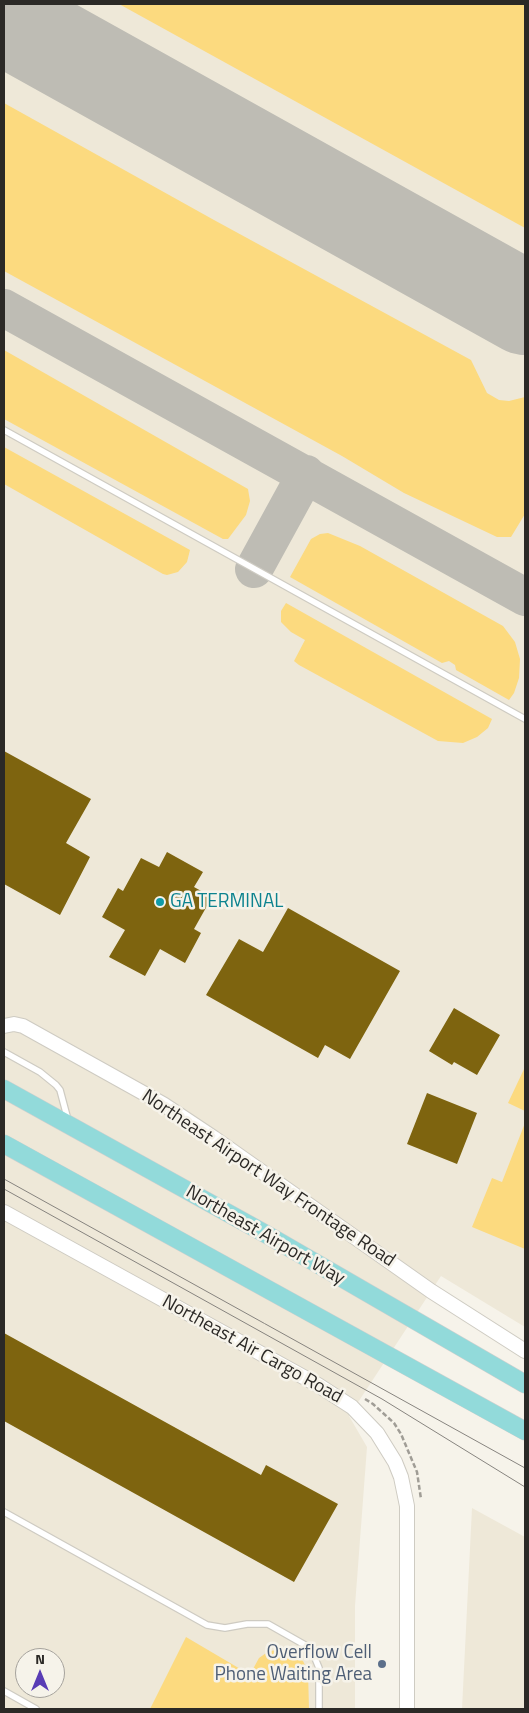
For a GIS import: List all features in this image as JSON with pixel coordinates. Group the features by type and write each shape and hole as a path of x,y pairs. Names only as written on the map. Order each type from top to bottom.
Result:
{"main road":[{"name":"Northeast Airport Way","path":"4,1089 264,1234 525,1384"},
{"path":"4,1144 525,1431"}],"street":[{"name":"Northeast Airport Way Frontage Road","path":"4,1026 14,1024 23,1026 163,1104 431,1291 525,1351"},
{"name":"Northeast Air Cargo Road","path":"4,1212 318,1384 352,1407 377,1433 395,1462 401,1477 407,1506 407,1709"}],"lane":[{"path":"4,430 525,719"},
{"path":"4,1052 40,1072 56,1085 60,1090 70,1127"},
{"path":"4,1512 207,1625 224,1628 247,1624 268,1624 305,1645 312,1651 319,1668 319,1709"},
{"path":"4,1691 36,1709"}],"shaded area":[{"path":"4,4 525,4 525,1327 441,1276 349,1416 367,1447 355,1606 355,1709 4,1709"},
{"path":"119,4 525,4 525,228"},
{"path":"4,103 471,360 487,393 499,400 509,401 525,397 525,514 511,537 497,537 404,493 342,456 4,271"},
{"path":"4,350 248,489 250,501 246,515 228,539 223,539 4,419"},
{"path":"4,447 190,550 187,562 178,572 167,575 163,574 4,484"},
{"path":"328,533 360,546 503,626 515,642 520,659 519,678 514,693 509,700 456,670 455,665 449,661 442,663 290,577 311,539 320,534"},
{"path":"286,603 492,719 488,728 477,737 463,743 438,741 299,665 294,661 305,640 291,632 281,622 281,611"},
{"path":"525,1067 525,1111 508,1103"},
{"path":"525,1123 525,1249 472,1227 492,1178 502,1182"},
{"path":"472,1508 525,1537 525,1709 462,1709"},
{"path":"186,1637 242,1670 253,1669 259,1658 269,1651 279,1650 303,1661 308,1671 309,1709 150,1709"}],"building":[{"path":"4,751 91,799 66,843 90,857 60,915 4,884"},
{"path":"167,852 203,872 194,887 212,897 194,929 201,933 185,963 160,949 145,976 109,957 125,930 102,917 118,888 123,891 141,858 159,867"},
{"path":"288,908 400,971 350,1059 325,1045 318,1058 206,995 239,939 263,952"},
{"path":"454,1008 500,1035 477,1075 454,1062 452,1065 429,1051"},
{"path":"427,1093 477,1113 457,1164 407,1144"},
{"path":"4,1333 261,1475 266,1465 338,1504 294,1582 4,1421"}],"taxiway":[{"path":"4,308 525,597"},
{"path":"254,569 306,474"}],"runway":[{"path":"4,18 525,308"}],"tram line":[{"path":"4,1179 525,1468"},
{"path":"4,1189 382,1399 525,1487"}],"place":[{"name":"GA TERMINAL","path":"160,902"},
{"name":"Overflow Cell Phone Waiting Area","path":"382,1664"}]}
